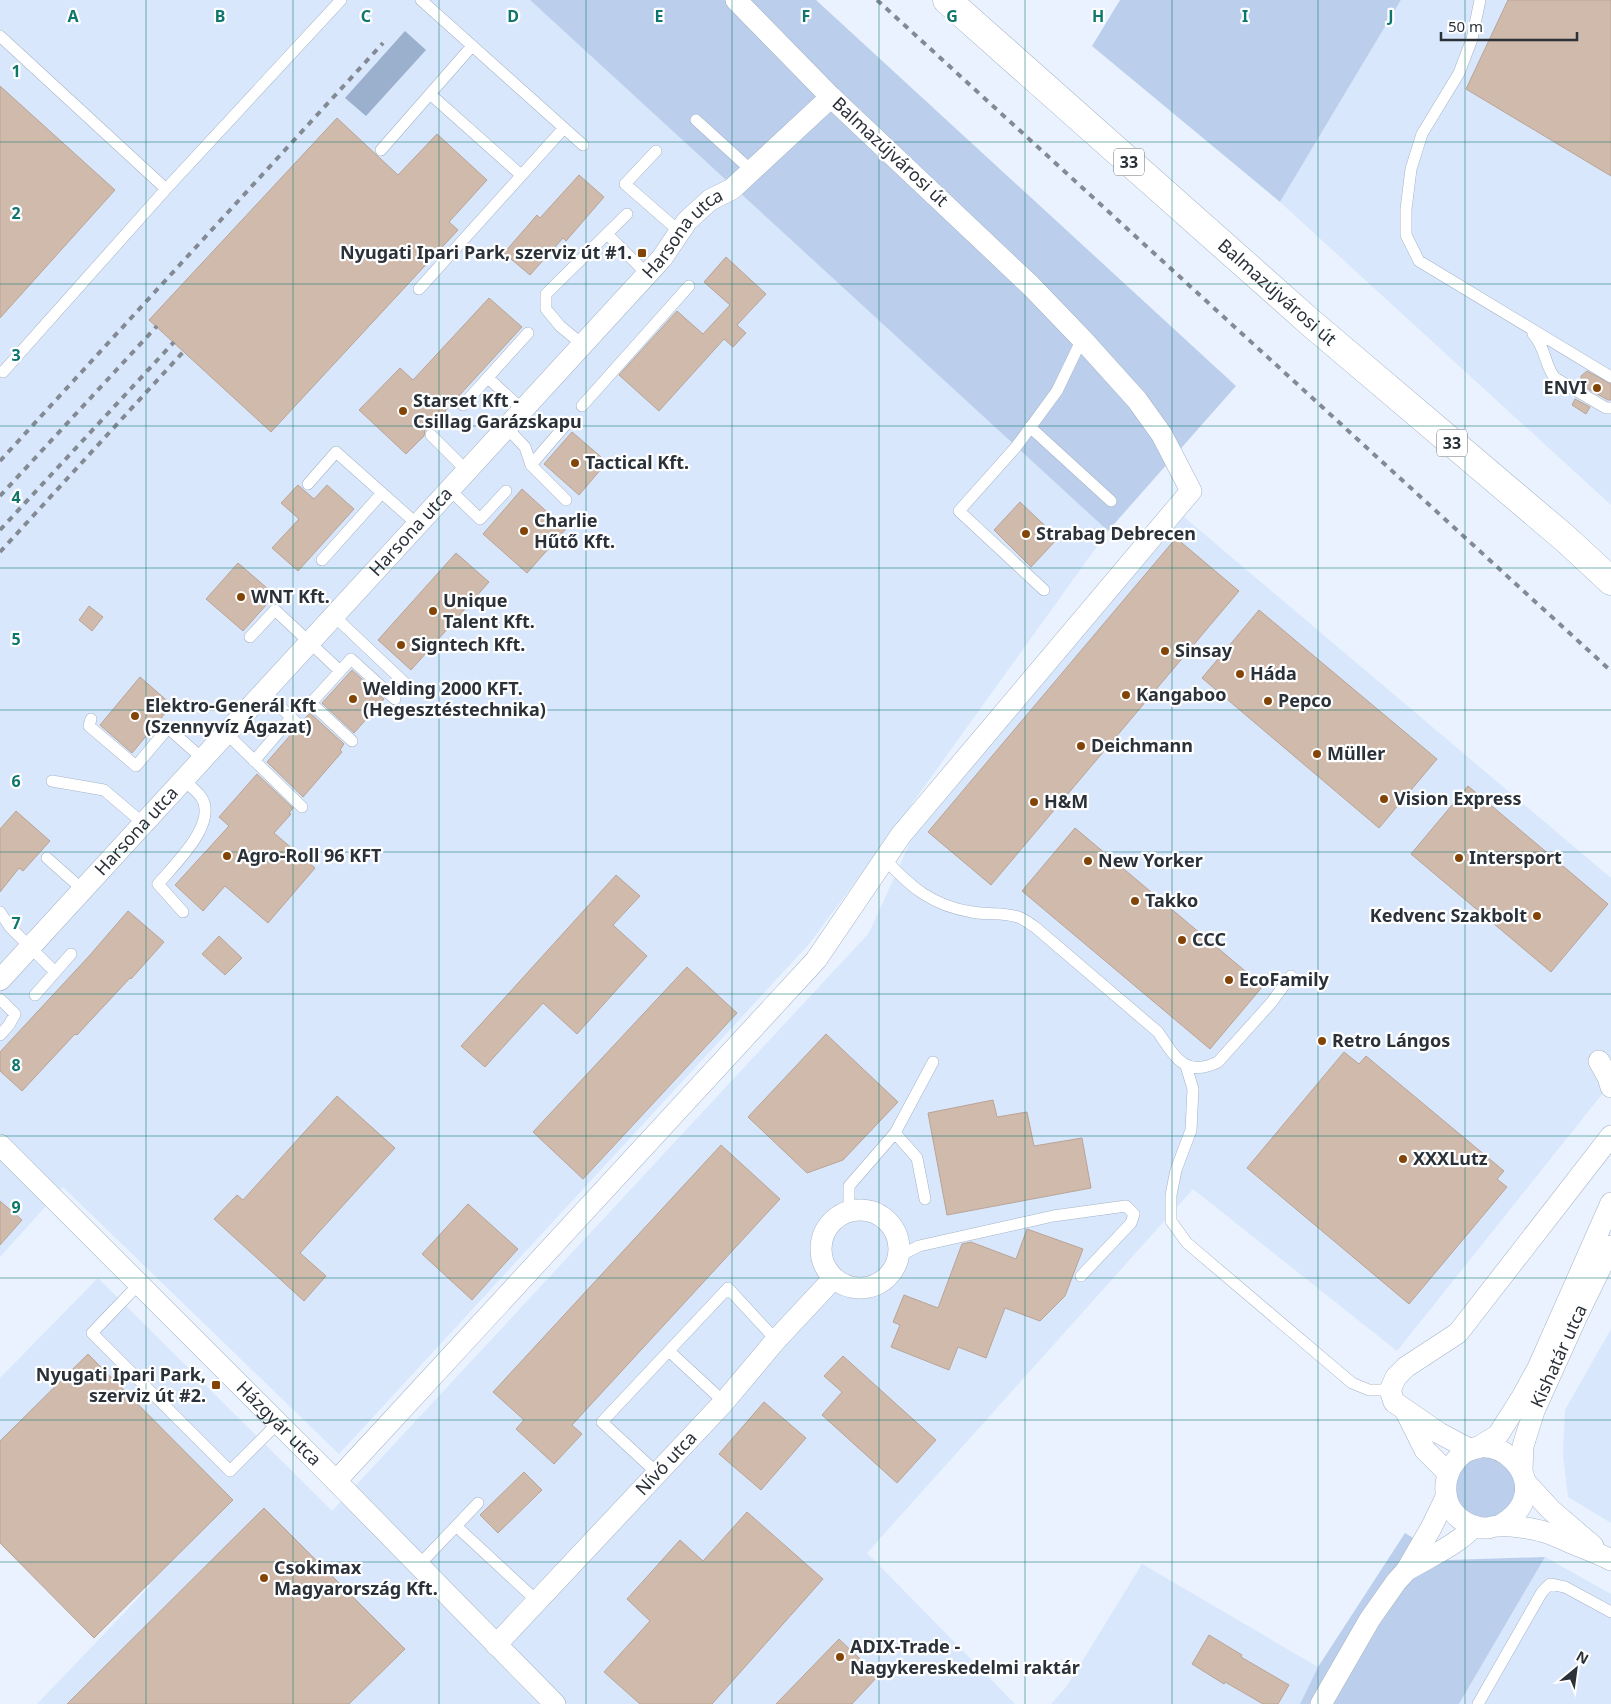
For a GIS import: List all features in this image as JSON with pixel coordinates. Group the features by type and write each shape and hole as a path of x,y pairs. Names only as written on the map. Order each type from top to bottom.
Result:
{"main road":[{"name":"Balmazújvárosi út","path":"948,0 1311,323 1605,570"}],"street":[{"name":"Balmazújvárosi út","path":"736,0 831,97 1030,286 1082,339 1137,400 1162,435 1191,491 901,835 885,859"},
{"name":"Harsona utca","path":"0,980 662,258 687,221 710,200 732,189 831,97"},
{"path":"336,1481 816,960 885,859"},
{"path":"1611,1069 1599,1061 1611,1087"},
{"path":"1474,1449 1439,1433 1394,1402 1390,1390 1396,1377 1406,1367 1458,1333 1610,1132"},
{"name":"Házgyár utca","path":"0,1145 336,1481 555,1704"},
{"name":"Kishatár utca","path":"1474,1449 1498,1435 1538,1368 1611,1203"},
{"path":"862,1209 875,1212 886,1219 894,1230 899,1242 899,1256 895,1267 888,1277 878,1284 867,1288 855,1288 843,1285 825,1269 821,1258 821,1240 829,1224 838,1216 849,1211 862,1209"},
{"name":"Kishatár utca","path":"1524,1476 1523,1446 1534,1412 1611,1246"},
{"name":"Nívó utca","path":"496,1644 724,1402 776,1340 833,1278"},
{"path":"1405,1409 1425,1450 1448,1473"},
{"path":"1490,1448 1504,1451 1514,1459 1524,1476 1551,1510 1608,1559 1540,1530 1499,1526 1486,1528 1464,1522 1450,1507 1446,1497 1445,1485 1448,1473 1457,1459 1474,1449 1490,1448"},
{"path":"1499,1526 1511,1519 1520,1509 1525,1497 1524,1476"},
{"path":"1321,1704 1370,1619 1406,1571 1431,1528 1446,1497"},
{"path":"1406,1571 1447,1546 1474,1526"}],"lane":[{"path":"3,372 166,188 341,0"},
{"path":"422,1 583,145"},
{"path":"1479,3 1472,40 1458,73 1422,134 1411,169 1406,209 1406,235 1419,261 1611,378"},
{"path":"0,36 166,188"},
{"path":"381,150 472,46"},
{"path":"430,94 521,175"},
{"path":"696,120 752,171"},
{"path":"419,289 564,128"},
{"path":"656,150 625,184 680,232"},
{"path":"583,345 560,326 546,309 546,294 627,214"},
{"path":"607,234 647,274"},
{"path":"582,406 689,286"},
{"path":"1527,327 1539,340 1551,373 1555,378 1606,408 1611,408"},
{"path":"464,405 528,333"},
{"path":"1044,590 959,511 1016,447 1057,391 1082,339"},
{"path":"488,378 522,410"},
{"path":"531,465 568,422"},
{"path":"1030,427 1111,501"},
{"path":"506,428 525,447 531,465 566,500"},
{"path":"431,435 466,471"},
{"path":"308,484 336,452 418,525"},
{"path":"450,490 480,519 506,491"},
{"path":"322,560 382,493"},
{"path":"250,637 275,610 339,670"},
{"path":"334,616 408,686"},
{"path":"352,741 311,703 350,659 395,699"},
{"path":"254,760 295,721 265,692"},
{"path":"91,719 89,726 136,766 168,728 203,759"},
{"path":"226,734 302,807"},
{"path":"183,780 201,797 205,811 200,830 192,845 158,884 183,912"},
{"path":"52,781 104,790 144,824"},
{"path":"47,858 83,890"},
{"path":"885,859 902,879 926,897 947,906 973,912 1018,917 1035,927 1158,1032 1170,1049 1186,1066 1193,1089 1190,1130 1176,1170 1171,1195 1171,1221 1187,1243 1352,1383 1369,1390 1390,1390"},
{"path":"0,912 10,927 55,972"},
{"path":"35,996 72,954"},
{"path":"1186,1066 1197,1069 1208,1067 1218,1062 1271,1003 1291,976"},
{"path":"0,999 15,1014 9,1025 0,1035"},
{"path":"849,1211 849,1186 895,1133 933,1062"},
{"path":"895,1133 917,1158 925,1199"},
{"path":"899,1256 919,1246 1053,1216 1126,1206 1134,1214 1131,1223 1081,1276"},
{"path":"139,1284 92,1333 230,1471 278,1423"},
{"path":"657,1473 602,1422 728,1288 776,1340"},
{"path":"669,1351 724,1402"},
{"path":"419,1565 478,1503"},
{"path":"456,1526 537,1601"},
{"path":"1478,1704 1542,1592 1550,1584 1565,1587 1611,1612"}],"shaded area":[{"path":"0,0 530,0 1108,531 809,944 339,1454 63,1187 0,1257"},
{"path":"530,0 816,0 1236,386 1108,531"},
{"path":"1120,0 1401,0 1280,202 1092,46"},
{"path":"1401,0 1611,0 1611,505 1280,202"},
{"path":"405,31 426,50 366,116 345,98"},
{"path":"1184,517 1611,878 1611,1083 1397,1351 1193,1189 867,1553 1015,1704 37,1704 150,1586 0,1445 0,1378 98,1278 332,1511 869,933 916,829"},
{"path":"1611,1329 1611,1523 1568,1497 1563,1455 1565,1410"},
{"path":"1487,1454 1516,1474 1515,1501 1494,1518 1473,1515 1468,1512 1464,1509 1454,1490 1463,1464"},
{"path":"1405,1533 1449,1560 1545,1557 1459,1704 1300,1704 1318,1667"},
{"path":"1545,1557 1611,1594 1611,1704 1459,1704"},
{"path":"1142,1564 1318,1667 1300,1704 1051,1704 1067,1686"}],"building":[{"path":"1508,0 1611,0 1611,176 1466,89"},
{"path":"0,86 115,190 0,318"},
{"path":"337,118 398,175 437,134 487,180 449,222 458,230 271,432 149,320"},
{"path":"579,175 604,197 566,241 563,238 530,275 504,253 537,215 540,218"},
{"path":"726,257 766,294 737,325 746,333 733,347 724,339 659,411 619,375 677,311 703,334 730,305 704,282"},
{"path":"489,298 522,327 431,428 425,430 424,436 406,454 359,410 400,368 413,380"},
{"name":"ENVI","path":"1587,371 1611,384 1611,400 1581,385 1581,376"},
{"path":"1575,399 1590,407 1586,414 1572,405"},
{"name":"Tactical Kft.","path":"572,432 607,462 579,495 544,464"},
{"path":"298,485 314,499 327,485 354,509 298,571 272,548 299,519 281,503"},
{"name":"Charlie Hűtő Kft.","path":"522,489 566,529 527,573 483,534"},
{"name":"Strabag Debrecen","path":"1020,502 1058,538 1031,567 994,530"},
{"path":"1176,538 1239,591 991,885 928,832"},
{"name":"Unique Talent Kft.","path":"456,553 489,582 411,670 378,640"},
{"name":"WNT Kft.","path":"238,563 275,595 243,631 206,599"},
{"path":"89,606 103,617 92,631 79,620"},
{"path":"1259,610 1437,759 1379,828 1202,678"},
{"name":"Welding 2000 KFT. (Hegesztéstechnika)","path":"352,670 384,699 354,733 322,703"},
{"name":"Elektro-Generál Kft (Szennyvíz Ágazat)","path":"140,677 172,705 132,753 100,725"},
{"path":"310,713 344,744 340,750 342,752 303,797 267,762 294,731 301,732 305,730 306,723 304,719"},
{"path":"257,774 293,808 289,813 291,814 274,833 315,868 268,923 225,886 203,911 175,885 229,826 219,817"},
{"path":"1468,786 1608,904 1551,972 1411,854"},
{"path":"16,811 50,841 23,871 19,868 0,892 0,829"},
{"path":"1075,828 1263,986 1210,1049 1022,891"},
{"path":"616,875 640,896 613,925 647,956 577,1034 543,1003 485,1067 461,1046"},
{"path":"128,911 164,942 131,979 77,1035 75,1034 22,1091 0,1071 0,1052"},
{"path":"219,936 242,958 225,975 202,954"},
{"path":"687,967 737,1013 583,1179 533,1132"},
{"path":"826,1034 898,1102 843,1160 807,1173 748,1117"},
{"path":"1344,1052 1359,1064 1366,1056 1504,1171 1497,1179 1507,1187 1409,1304 1247,1168"},
{"path":"337,1096 395,1148 300,1253 326,1276 304,1301 214,1219 237,1195 243,1200"},
{"path":"993,1100 997,1117 1027,1112 1034,1146 1082,1138 1091,1188 947,1215 928,1113"},
{"path":"721,1145 780,1199 572,1425 582,1434 554,1464 516,1429 524,1420 493,1392"},
{"path":"0,1201 22,1220 0,1245"},
{"path":"468,1204 518,1249 472,1300 422,1254"},
{"path":"1027,1229 1083,1249 1065,1296 1040,1321 1005,1308 986,1358 958,1347 949,1370 891,1347 900,1325 893,1322 904,1295 938,1308 962,1244 971,1242 1016,1259"},
{"path":"88,1354 233,1500 94,1638 0,1543 0,1441"},
{"path":"843,1356 936,1440 897,1483 822,1415 842,1392 824,1376"},
{"path":"764,1402 806,1438 761,1490 719,1454"},
{"path":"524,1472 542,1490 498,1533 480,1515"},
{"name":"Csokimax Magyarország Kft.","path":"264,1508 405,1649 349,1704 67,1704"},
{"path":"747,1512 823,1579 712,1704 640,1704 604,1672 650,1621 627,1599 680,1540 703,1561"},
{"path":"1209,1635 1242,1655 1241,1657 1289,1685 1278,1704 1263,1704 1225,1682 1224,1684 1192,1664"},
{"name":"ADIX-Trade - Nagykereskedelmi raktár","path":"839,1639 878,1676 852,1704 776,1704"}],"railway":[{"path":"877,0 1611,671"},
{"path":"0,461 383,43"},
{"path":"0,496 157,326"},
{"path":"0,530 174,342"},
{"path":"0,552 184,351"}],"place":[{"name":"Nyugati Ipari Park, szerviz út #1.","path":"642,253"},
{"name":"ENVI","path":"1597,388"},
{"name":"Starset Kft - Csillag Garázskapu","path":"403,411"},
{"name":"Tactical Kft.","path":"575,463"},
{"name":"Charlie Hűtő Kft.","path":"524,531"},
{"name":"Strabag Debrecen","path":"1026,534"},
{"name":"WNT Kft.","path":"241,597"},
{"name":"Unique Talent Kft.","path":"433,611"},
{"name":"Signtech Kft.","path":"401,645"},
{"name":"Sinsay","path":"1165,651"},
{"name":"Háda","path":"1240,674"},
{"name":"Kangaboo","path":"1126,695"},
{"name":"Welding 2000 KFT. (Hegesztéstechnika)","path":"353,699"},
{"name":"Pepco","path":"1268,701"},
{"name":"Elektro-Generál Kft (Szennyvíz Ágazat)","path":"135,716"},
{"name":"Deichmann","path":"1081,746"},
{"name":"Müller","path":"1317,754"},
{"name":"Vision Express","path":"1384,799"},
{"name":"H&M","path":"1034,802"},
{"name":"Agro-Roll 96 KFT","path":"227,856"},
{"name":"Intersport","path":"1459,858"},
{"name":"New Yorker","path":"1088,861"},
{"name":"Takko","path":"1135,901"},
{"name":"Kedvenc Szakbolt","path":"1537,916"},
{"name":"CCC","path":"1182,940"},
{"name":"EcoFamily","path":"1229,980"},
{"name":"Retro Lángos","path":"1322,1041"},
{"name":"XXXLutz","path":"1403,1159"},
{"name":"Nyugati Ipari Park, szerviz út #2.","path":"216,1385"},
{"name":"Csokimax Magyarország Kft.","path":"264,1578"},
{"name":"ADIX-Trade - Nagykereskedelmi raktár","path":"840,1657"}]}
